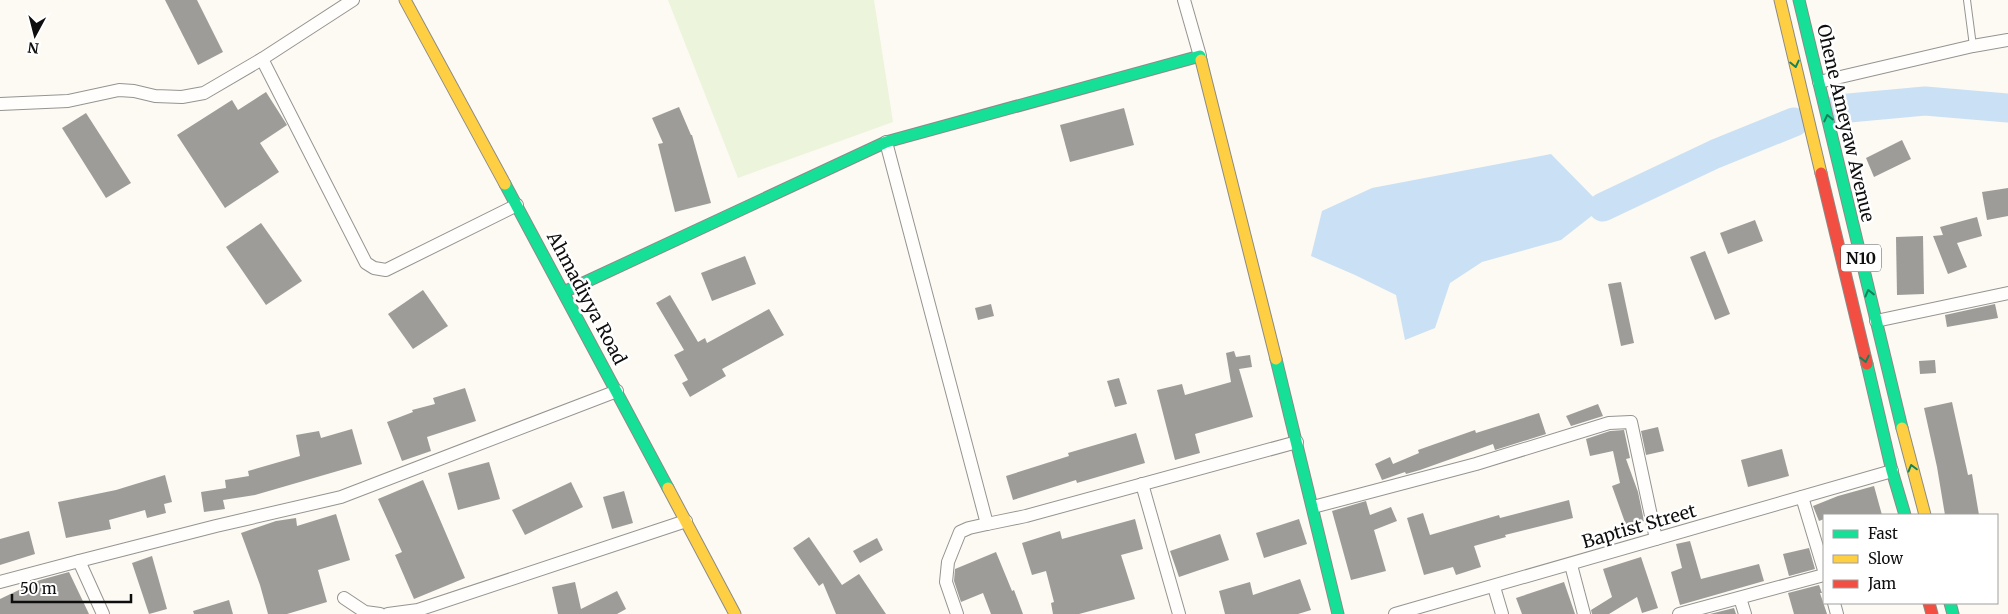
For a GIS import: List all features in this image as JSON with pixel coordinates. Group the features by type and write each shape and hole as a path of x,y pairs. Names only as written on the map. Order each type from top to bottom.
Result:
{"main road":[{"name":"Ahmadiyya Road","path":"405,0 564,292 735,614"},
{"name":"Ohene Ameyaw Avenue","path":"1780,0 1892,471 1905,514"},
{"name":"Ohene Ameyaw Avenue","path":"1799,0 1896,407 1925,514"},
{"path":"1787,30 1806,27"},
{"path":"564,292 886,142 1200,56 1298,442 1338,614"},
{"path":"1816,149 1834,146"},
{"path":"1836,233 1853,229"}],"street":[{"path":"0,104 68,101 119,90 182,98 204,93 262,60 353,0"},
{"path":"1184,0 1200,56"},
{"path":"1819,82 1973,46 2008,40"},
{"path":"262,60 366,263 374,268 386,270 516,205"},
{"path":"886,142 987,524"},
{"path":"1876,321 2008,293"},
{"path":"0,582 216,526 341,497 617,391"},
{"path":"1313,507 1476,464 1609,423 1631,422 1656,539"},
{"path":"958,614 946,582 948,562 960,532 969,528 1026,516 1298,442"},
{"name":"Baptist Street","path":"1395,614 1571,565 1892,471"},
{"path":"1142,484 1179,614"},
{"path":"1802,497 1823,567"},
{"path":"388,614 418,610 686,521"},
{"path":"79,561 103,614"},
{"path":"1571,565 1584,614"},
{"path":"1679,614 1823,575"},
{"path":"1494,586 1502,614"},
{"path":"344,598 366,612 380,614"},
{"path":"1740,598 1745,614"}],"lane":[{"path":"1966,0 1973,46"}],"green space":[{"path":"668,0 874,0 893,122 738,178"}],"water":[{"path":"1551,154 1603,207 1561,240 1482,262 1450,283 1435,328 1405,340 1396,295 1311,256 1322,211 1372,188"}],"building":[{"path":"165,0 197,0 223,52 198,65"},
{"path":"266,92 287,125 260,143 279,172 225,208 177,135 232,100 238,110"},
{"path":"679,107 692,135 711,203 675,212 658,144 663,143 652,118"},
{"path":"1124,108 1134,145 1070,162 1060,125"},
{"path":"86,113 131,183 106,198 62,128"},
{"path":"1902,140 1911,159 1874,177 1866,158"},
{"path":"2008,188 2008,216 1987,220 1982,192"},
{"path":"1977,217 1982,236 1957,243 1967,267 1948,274 1933,236 1943,235 1940,227"},
{"path":"1755,220 1763,241 1728,254 1720,233"},
{"path":"261,223 302,281 266,305 226,247"},
{"path":"1923,236 1924,294 1897,295 1896,237"},
{"path":"1705,251 1730,314 1715,320 1690,257"},
{"path":"745,256 756,284 712,301 701,273"},
{"path":"1621,282 1634,343 1621,346 1608,284"},
{"path":"423,290 448,326 413,349 388,314"},
{"path":"670,295 698,342 705,338 707,343 769,309 784,335 722,369 726,376 690,397 682,383 688,380 674,355 684,350 656,303"},
{"path":"991,304 994,316 978,320 975,308"},
{"path":"1995,304 1998,318 1947,327 1945,315"},
{"path":"1234,351 1236,357 1250,355 1252,367 1239,369 1253,417 1195,434 1200,453 1175,460 1157,390 1182,384 1185,395 1231,382 1226,353"},
{"path":"1935,360 1936,373 1920,374 1919,361"},
{"path":"1119,378 1127,404 1115,407 1107,381"},
{"path":"465,388 476,421 427,437 431,451 402,461 387,422 413,412 412,410 435,404 433,398"},
{"path":"1952,402 1968,475 1972,474 1979,514 1945,514 1924,408"},
{"path":"1598,404 1603,416 1571,426 1566,416"},
{"path":"1539,413 1546,434 1495,450 1493,444 1420,470 1406,474 1405,472 1382,480 1375,464 1390,457 1393,464 1419,453 1418,450 1475,430 1476,433"},
{"path":"1658,427 1664,451 1646,455 1641,431"},
{"path":"352,429 362,464 255,495 223,500 225,509 204,512 201,492 226,488 225,480 249,476 248,471 300,456 296,435 319,431 321,438"},
{"path":"1624,430 1630,458 1626,459 1638,492 1644,521 1627,528 1612,486 1620,483 1613,451 1590,456 1586,439 1610,431"},
{"path":"1136,433 1145,463 1077,483 1076,480 1013,500 1006,476 1069,456 1068,453"},
{"path":"1782,449 1789,476 1748,487 1741,460"},
{"path":"489,462 500,499 458,510 448,473"},
{"path":"165,475 172,502 164,504 166,513 147,518 145,510 109,520 111,529 66,538 58,502 116,490"},
{"path":"423,480 465,578 414,599 395,555 402,552 378,499"},
{"path":"571,482 583,507 525,535 512,510"},
{"path":"1874,486 1882,514 1823,514 1823,519 1819,521 1813,506 1838,496"},
{"path":"624,491 633,523 612,529 603,497"},
{"path":"1569,500 1573,518 1505,535 1506,537 1474,546 1481,567 1456,575 1453,567 1424,575 1407,518 1423,513 1430,535 1499,515 1500,518"},
{"path":"1366,501 1370,515 1391,507 1397,521 1374,530 1386,571 1351,580 1332,511"},
{"path":"336,514 350,560 318,570 327,602 287,614 268,614 260,585 241,533 276,521 296,518 297,526"},
{"path":"1135,519 1143,549 1121,555 1135,599 1079,614 1053,614 1051,603 1054,602 1046,571 1032,575 1022,543 1060,531 1062,539"},
{"path":"1299,519 1307,544 1264,558 1256,533"},
{"path":"29,531 35,554 0,565 0,539"},
{"path":"1220,534 1229,560 1179,577 1170,551"},
{"path":"809,537 842,585 859,574 886,614 836,614 823,583 819,586 793,548"},
{"path":"877,538 883,550 860,563 853,551"},
{"path":"1690,541 1701,579 1759,564 1764,581 1680,605 1671,572 1682,568 1676,544"},
{"path":"1809,548 1815,569 1789,576 1783,554"},
{"path":"996,552 1023,614 991,614 983,593 961,602 954,581 955,569"},
{"path":"152,556 167,609 149,614 132,563"},
{"path":"1641,557 1658,608 1642,613 1637,597 1609,614 1592,614 1591,610 1612,597 1603,569"},
{"path":"69,572 89,614 0,614 0,599 40,580"},
{"path":"1300,579 1311,610 1298,614 1225,614 1219,591 1250,582 1253,595"},
{"path":"575,582 581,609 617,591 626,609 617,614 558,614 552,587"},
{"path":"1564,582 1575,614 1522,614 1516,598"},
{"path":"1819,585 1827,614 1794,614 1788,593"},
{"path":"229,600 233,614 194,614 193,611"},
{"path":"1734,608 1736,614 1710,614"}],"waterway":[{"path":"1838,109 1925,101 2008,108"},
{"path":"1603,207 1715,154 1794,122"}],"traffic: fast":[{"path":"1799,0 1902,428"},
{"path":"564,292 886,142 1200,56 1201,60"},
{"path":"505,184 668,488"},
{"path":"1276,359 1338,614"},
{"path":"1867,364 1892,471 1905,514"},
{"path":"1950,604 1953,614"}],"traffic: slow":[{"path":"405,0 505,184"},
{"path":"1780,0 1821,173"},
{"path":"1201,60 1276,359"},
{"path":"1902,428 1925,514"},
{"path":"668,488 735,614"}],"traffic: jam":[{"path":"1821,173 1867,364"},
{"path":"1929,604 1932,614"}]}
